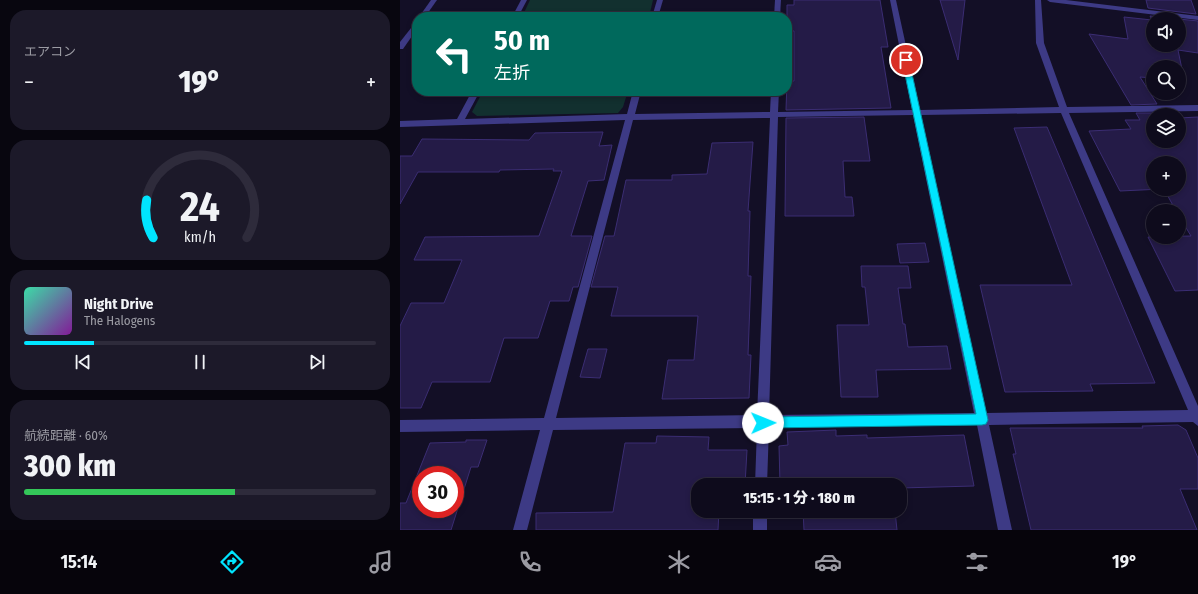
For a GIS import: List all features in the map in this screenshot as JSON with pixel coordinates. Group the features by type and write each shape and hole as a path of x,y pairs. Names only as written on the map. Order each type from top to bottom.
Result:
{"street":[{"path":"426,12 434,0"},
{"path":"518,12 524,0"},
{"path":"656,12 660,0"},
{"path":"777,12 778,0"},
{"path":"893,0 1005,530"},
{"path":"400,426 1197,417 1064,110 1040,43 1038,0"},
{"path":"1050,0 1198,18"},
{"path":"400,47 412,31"},
{"path":"459,122 473,96"},
{"path":"520,530 636,96"},
{"path":"761,478 775,96"},
{"path":"400,124 630,117 774,116 917,112 1198,108"},
{"path":"760,518 760,530"}],"green space":[{"path":"530,0 653,0 650,12 524,12"},
{"path":"480,96 626,96 623,107 618,113 477,116 472,112"}],"building":[{"path":"794,0 880,0 888,47 881,47 891,108 786,110 786,96 792,96 792,81 794,81 794,31 792,31 792,12 787,12 787,5 794,5"},
{"path":"940,0 965,0 958,60"},
{"path":"1146,0 1191,0 1196,14 1186,12 1148,8"},
{"path":"1124,17 1146,19 1146,52 1178,52 1180,60 1146,60 1146,77 1140,77 1146,87 1146,100 1154,100 1157,104 1131,105 1089,34 1128,39"},
{"path":"1186,20 1198,21 1198,53 1186,51"},
{"path":"1136,113 1146,113 1146,148 1186,148 1186,118 1198,117 1198,290 1175,291 1152,244 1186,244 1186,236 1191,236 1186,228 1186,204 1172,204 1168,196 1186,196 1186,156 1146,156 1146,190 1120,191 1089,131 1131,129 1125,120 1140,120"},
{"path":"864,117 870,161 843,161 845,197 852,197 854,216 785,216 786,118"},
{"path":"1047,127 1155,383 1090,384 1093,391 1005,392 980,285 1072,285 1014,128"},
{"path":"603,132 599,146 612,145 604,180 588,181 571,236 592,236 578,287 573,287 569,301 550,301 538,338 504,338 490,382 432,382 421,408 400,408 400,326 411,303 444,303 462,260 414,260 425,237 539,236 562,171 553,171 554,169 500,170 499,172 418,172 400,204 400,156 412,156 422,139 529,140 535,133"},
{"path":"753,142 748,211 750,211 748,276 751,276 748,355 751,355 749,398 662,399 668,360 694,360 698,316 611,316 618,287 591,287 605,236 614,236 626,180 672,180 672,175 707,174 712,143"},
{"path":"925,243 929,262 900,263 897,244"},
{"path":"861,266 908,266 911,288 898,288 908,347 947,346 951,369 876,370 878,397 841,397 837,325 869,325 865,287 862,287"},
{"path":"588,349 607,349 600,378 580,377"},
{"path":"1178,425 1186,430 1198,458 1198,489 1180,489 1197,530 1031,530 1013,454 1016,454 1010,428 1143,428 1142,426"},
{"path":"836,430 836,436 867,435 867,438 964,435 974,486 907,488 907,478 780,478 779,446 788,445 787,432"},
{"path":"657,436 709,437 708,450 747,450 745,478 691,478 691,518 719,518 718,530 536,530 536,513 613,512 625,443 656,443"},
{"path":"487,440 478,467 471,467 464,489 464,466 421,466 430,443"},
{"path":"412,488 412,518 455,518 451,530 400,530 400,503 406,503"},
{"path":"803,518 896,518 897,530 804,530"}],"route":[{"path":"763,423 982,420 906,60"}]}
